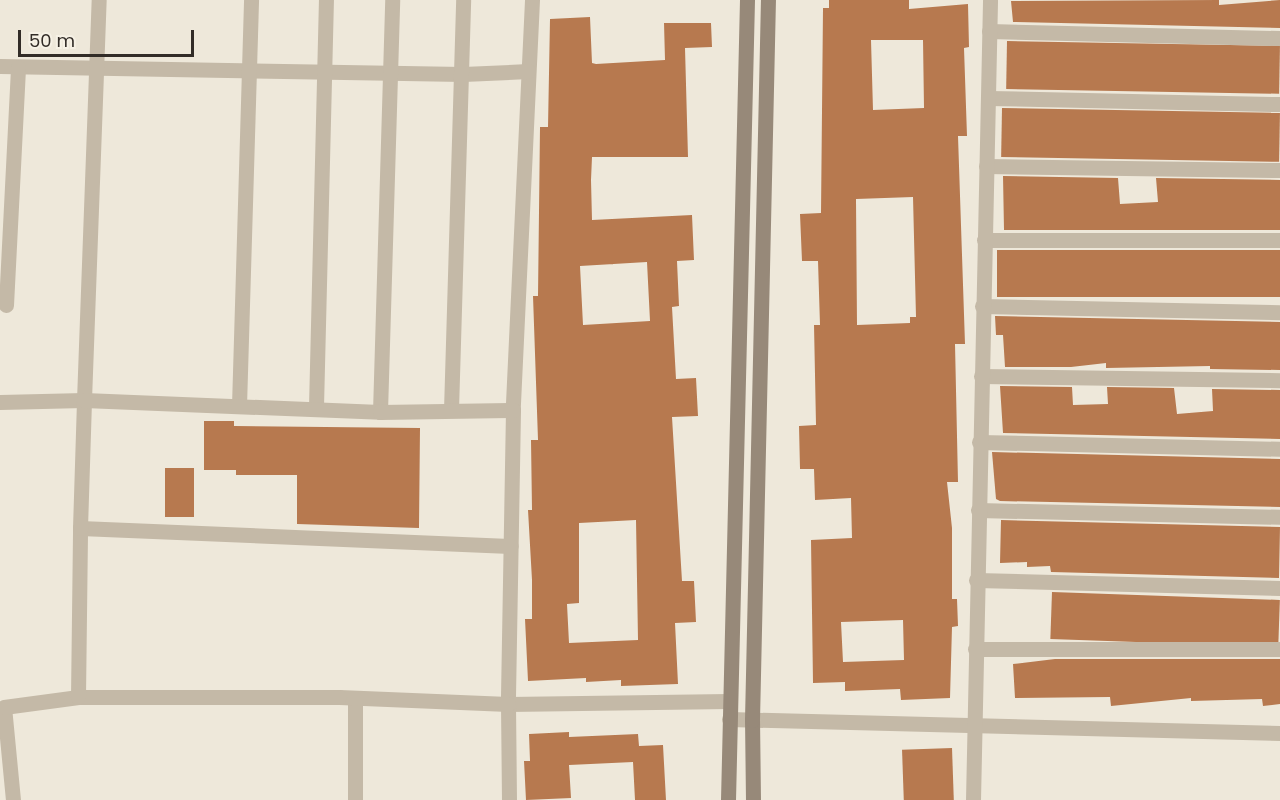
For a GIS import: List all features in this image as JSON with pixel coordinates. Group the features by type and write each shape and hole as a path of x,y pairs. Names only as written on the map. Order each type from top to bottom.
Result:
{"main road":[{"path":"728,800 747,0"},
{"path":"753,800 752,720 768,0"}],"street":[{"path":"78,697 80,528 99,69 99,0"},
{"path":"239,406 250,0"},
{"path":"316,407 326,0"},
{"path":"380,411 392,0"},
{"path":"451,410 463,74 463,0"},
{"path":"509,800 508,704 513,410 532,0"},
{"path":"973,800 990,0"},
{"path":"989,31 1280,38"},
{"path":"0,66 99,69 326,69 463,74 528,71"},
{"path":"6,305 18,67"},
{"path":"988,98 1280,104"},
{"path":"986,166 1280,170"},
{"path":"984,240 1280,240"},
{"path":"982,306 1280,312"},
{"path":"981,376 1280,380"},
{"path":"0,402 84,400 380,411 513,410"},
{"path":"979,442 1280,449"},
{"path":"978,510 1280,517"},
{"path":"80,528 511,546"},
{"path":"976,580 1280,588"},
{"path":"975,649 1280,649"},
{"path":"13,800 4,707 78,697 355,698 508,704 729,701"},
{"path":"355,698 355,800"},
{"path":"729,719 1280,733"}],"building":[{"path":"829,0 909,0 909,9 968,4 969,47 964,48 967,136 958,136 965,344 955,344 958,482 947,482 952,528 952,599 957,599 958,626 952,627 950,698 901,700 900,689 845,691 845,682 813,683 811,540 852,538 851,498 815,500 814,469 800,469 799,426 816,425 814,325 820,325 818,261 802,261 800,214 821,213 823,8 829,8","holes":["871,40 923,40 924,108 873,110","913,197 916,317 910,317 910,323 857,325 856,199","903,620 904,660 843,662 841,622"]},
{"path":"1219,0 1219,5 1280,0 1280,28 1013,22 1011,1"},
{"path":"590,17 592,63 596,64 665,60 664,23 711,23 712,47 685,48 688,157 592,157 592,220 692,215 694,260 677,261 679,306 672,307 676,379 696,378 698,416 672,417 682,581 694,581 696,622 675,623 678,684 621,686 621,680 586,682 586,678 528,681 525,619 532,619 532,580 528,510 532,510 531,440 538,440 533,296 538,296 540,127 548,127 550,19","holes":["647,262 650,321 583,325 580,266","636,520 638,640 569,643 567,604 579,603 579,523"]},
{"path":"1007,41 1280,46 1279,94 1006,89"},
{"path":"1002,108 1280,113 1279,162 1001,157"},
{"path":"1003,176 1118,178 1120,204 1158,202 1156,178 1280,180 1280,230 1004,230"},
{"path":"997,250 1280,250 1280,297 997,297"},
{"path":"995,316 1280,322 1280,370 1210,369 1210,366 1106,368 1106,363 1071,367 1005,367 1003,335 996,335"},
{"path":"1000,386 1072,387 1073,405 1108,404 1107,387 1174,388 1177,414 1213,411 1212,389 1280,390 1280,439 1003,433"},
{"path":"204,421 234,421 234,426 420,428 419,528 297,524 297,475 236,475 236,470 204,470"},
{"path":"992,452 1280,459 1280,507 1000,501 996,499"},
{"path":"165,468 194,468 194,517 165,517"},
{"path":"1001,520 1280,527 1279,578 1051,572 1050,566 1027,567 1027,562 1000,563"},
{"path":"1052,592 1280,600 1278,647 1050,639"},
{"path":"1055,659 1280,659 1280,704 1263,706 1262,699 1191,701 1191,698 1111,706 1110,697 1015,698 1013,664"},
{"path":"569,732 569,737 638,734 639,746 663,745 666,800 635,800 633,762 569,765 571,798 526,800 524,761 530,761 529,734"},
{"path":"952,748 954,800 904,800 902,750"}]}
